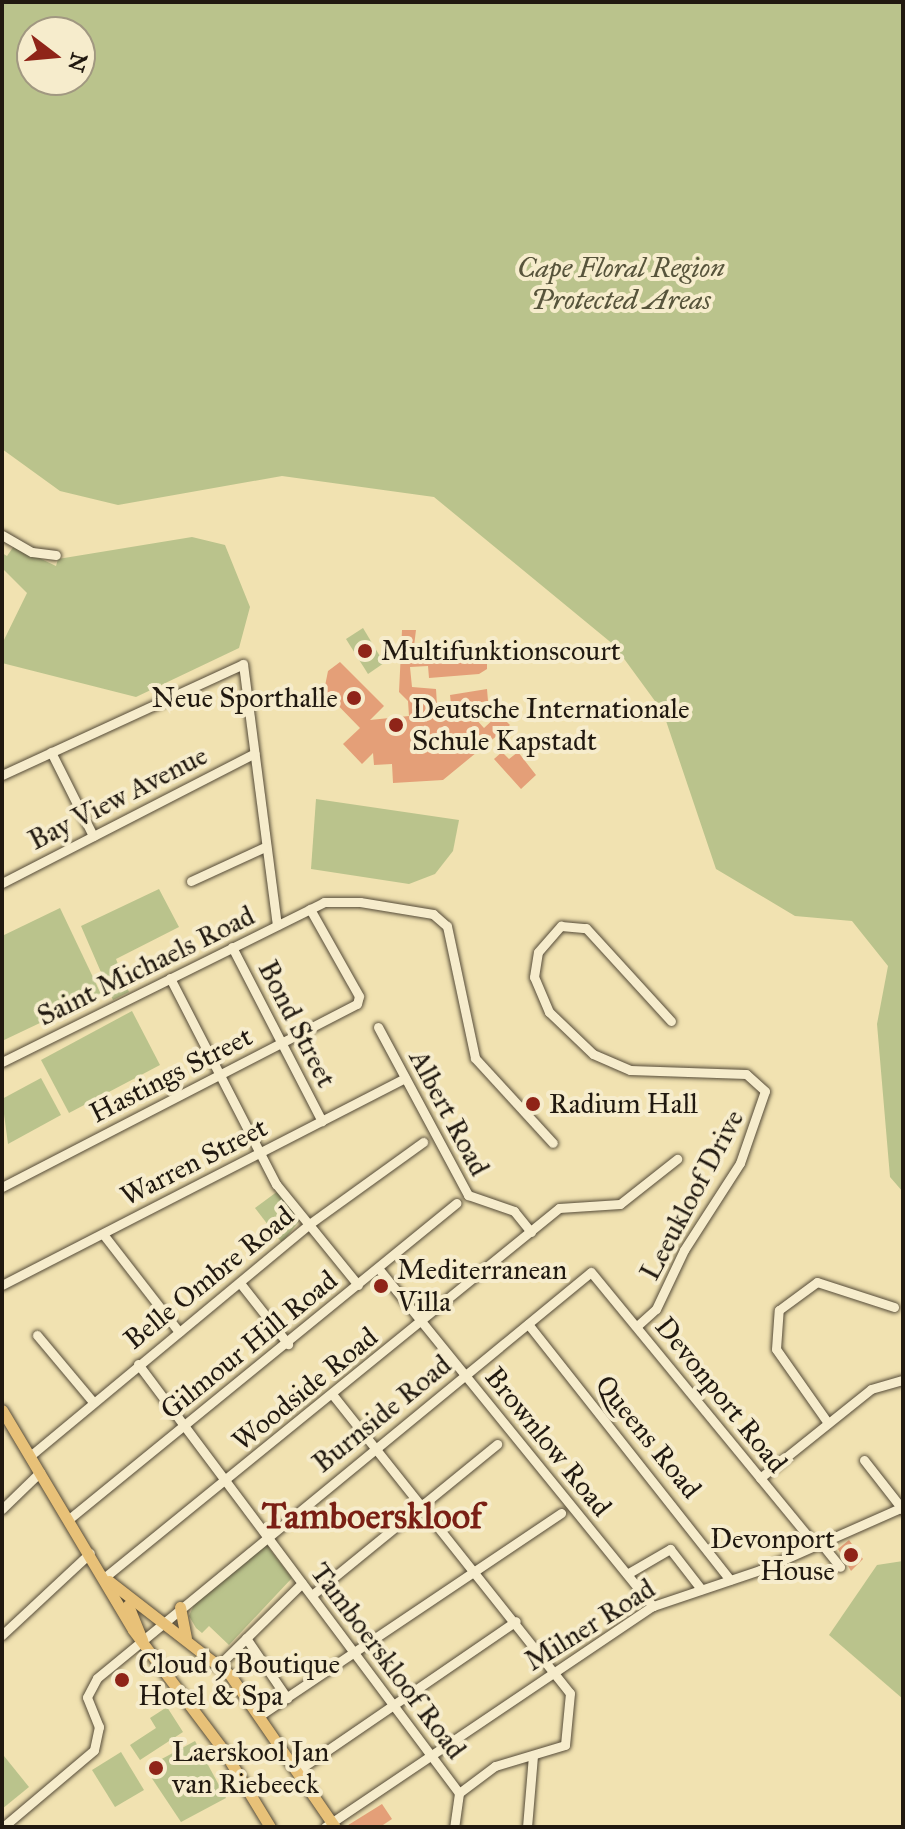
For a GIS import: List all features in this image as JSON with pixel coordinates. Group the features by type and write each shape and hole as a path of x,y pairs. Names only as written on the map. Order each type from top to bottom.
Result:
{"main road":[{"path":"2,1410 142,1640 222,1748 270,1827"},
{"path":"105,1577 126,1597 220,1664 297,1771 330,1826"},
{"path":"126,1597 142,1640"},
{"path":"180,1607 186,1637"}],"street":[{"path":"2,535 32,552 56,555"},
{"path":"2,775 241,664 277,925"},
{"path":"51,752 93,836"},
{"name":"Bay View Avenue","path":"2,883 255,753"},
{"path":"191,881 265,847"},
{"name":"Saint Michaels Road","path":"2,1062 277,925 337,899 441,919 452,935 475,1058 553,1143"},
{"name":"Hastings Street","path":"2,1187 359,1001 310,909"},
{"name":"Leeukloof Drive","path":"637,1326 656,1309 684,1250 740,1163 765,1091 746,1074 630,1070 593,1054 549,1012 534,977 538,952 561,926 586,928 671,1021"},
{"name":"Bond Street","path":"232,947 322,1121"},
{"path":"170,978 260,1153 308,1225 358,1285"},
{"name":"Albert Road","path":"378,1027 468,1195 514,1211 531,1232"},
{"name":"Warren Street","path":"2,1285 405,1078"},
{"name":"Belle Ombre Road","path":"30,1456 308,1225 423,1142"},
{"name":"Woodside Road","path":"105,1577 563,1206 620,1204 677,1159"},
{"name":"Gilmour Hill Road","path":"69,1519 288,1344 456,1203"},
{"path":"103,1234 179,1332"},
{"name":"Brownlow Road","path":"378,1268 653,1606"},
{"name":"Devonport Road","path":"593,1272 760,1478 840,1567"},
{"name":"Burnside Road","path":"3,1827 90,1756 100,1732 87,1704 89,1689 180,1607 593,1272"},
{"path":"828,1423 776,1349 779,1310 801,1289 820,1282 894,1307"},
{"path":"240,1283 288,1344"},
{"name":"Queens Road","path":"528,1324 730,1580"},
{"path":"37,1335 93,1402"},
{"name":"Tamboerskloof Road","path":"138,1364 459,1793"},
{"path":"760,1478 876,1386 903,1380"},
{"path":"332,1394 516,1621 570,1693 565,1745 497,1765 459,1793 454,1827"},
{"path":"312,1595 497,1444"},
{"path":"864,1460 902,1508"},
{"path":"2,1509 40,1472"},
{"name":"Milner Road","path":"330,1826 653,1606 730,1580 902,1508"},
{"path":"259,1716 561,1513"},
{"path":"627,1574 670,1549 701,1589"},
{"path":"2,1635 90,1553"},
{"path":"220,1664 302,1583"},
{"path":"297,1771 516,1621"},
{"path":"246,1638 287,1698"},
{"path":"527,1827 533,1756"}],"green space":[{"name":"Cape Floral Region Protected Areas","path":"2,2 903,2 903,1192 890,1177 877,1024 888,966 852,921 795,916 716,869 663,712 614,645 434,497 282,476 118,505 60,491 2,449"},
{"path":"192,537 225,545 250,607 239,648 136,697 2,663 2,644 27,593 2,568 2,553 7,556 14,546 56,566 58,559"},
{"name":"Multifunktionscourt","path":"363,628 384,663 368,674 346,639"},
{"path":"316,799 459,820 453,851 435,874 409,884 311,869"},
{"path":"159,889 179,927 116,959 129,992 113,1000 81,926"},
{"path":"60,908 101,994 2,1041 2,936"},
{"path":"132,1011 160,1065 69,1113 41,1060"},
{"path":"41,1078 61,1115 8,1144 2,1099"},
{"path":"278,1191 300,1220 282,1243 255,1208"},
{"path":"266,1544 292,1578 229,1645 209,1626 202,1633 189,1616 196,1600"},
{"path":"903,1561 903,1699 829,1635 877,1565"},
{"path":"167,1707 183,1732 140,1760 130,1745 156,1728 150,1718"},
{"path":"195,1741 226,1798 181,1822 145,1768"},
{"path":"121,1752 144,1790 115,1807 92,1770"},
{"path":"2,1757 29,1787 2,1809"}],"building":[{"path":"402,630 416,630 413,654 434,653 434,661 487,656 487,669 479,674 429,678 428,666 410,667 412,687 436,689 437,705 451,704 450,695 487,689 488,701 463,705 484,728 499,714 510,725 443,780 393,783 392,764 374,765 373,753 362,764 343,744 360,728 324,691 328,671 340,662 384,706 370,720 409,716 408,701 399,692"},
{"path":"502,752 509,759 518,752 536,775 521,789 494,759"},
{"name":"Devonport House","path":"849,1540 863,1559 851,1571 838,1549"},
{"path":"382,1804 392,1819 380,1827 345,1827"}],"place":[{"name":"Multifunktionscourt","path":"365,651"},
{"name":"Neue Sporthalle","path":"354,698"},
{"name":"Deutsche Internationale Schule Kapstadt","path":"396,725"},
{"name":"Radium Hall","path":"533,1104"},
{"name":"Mediterranean Villa","path":"381,1286"},
{"name":"Devonport House","path":"851,1555"},
{"name":"Cloud 9 Boutique Hotel & Spa","path":"122,1680"},
{"name":"Laerskool Jan van Riebeeck","path":"156,1768"}],"district":[{"name":"Tamboerskloof","path":"372,1517"}]}
